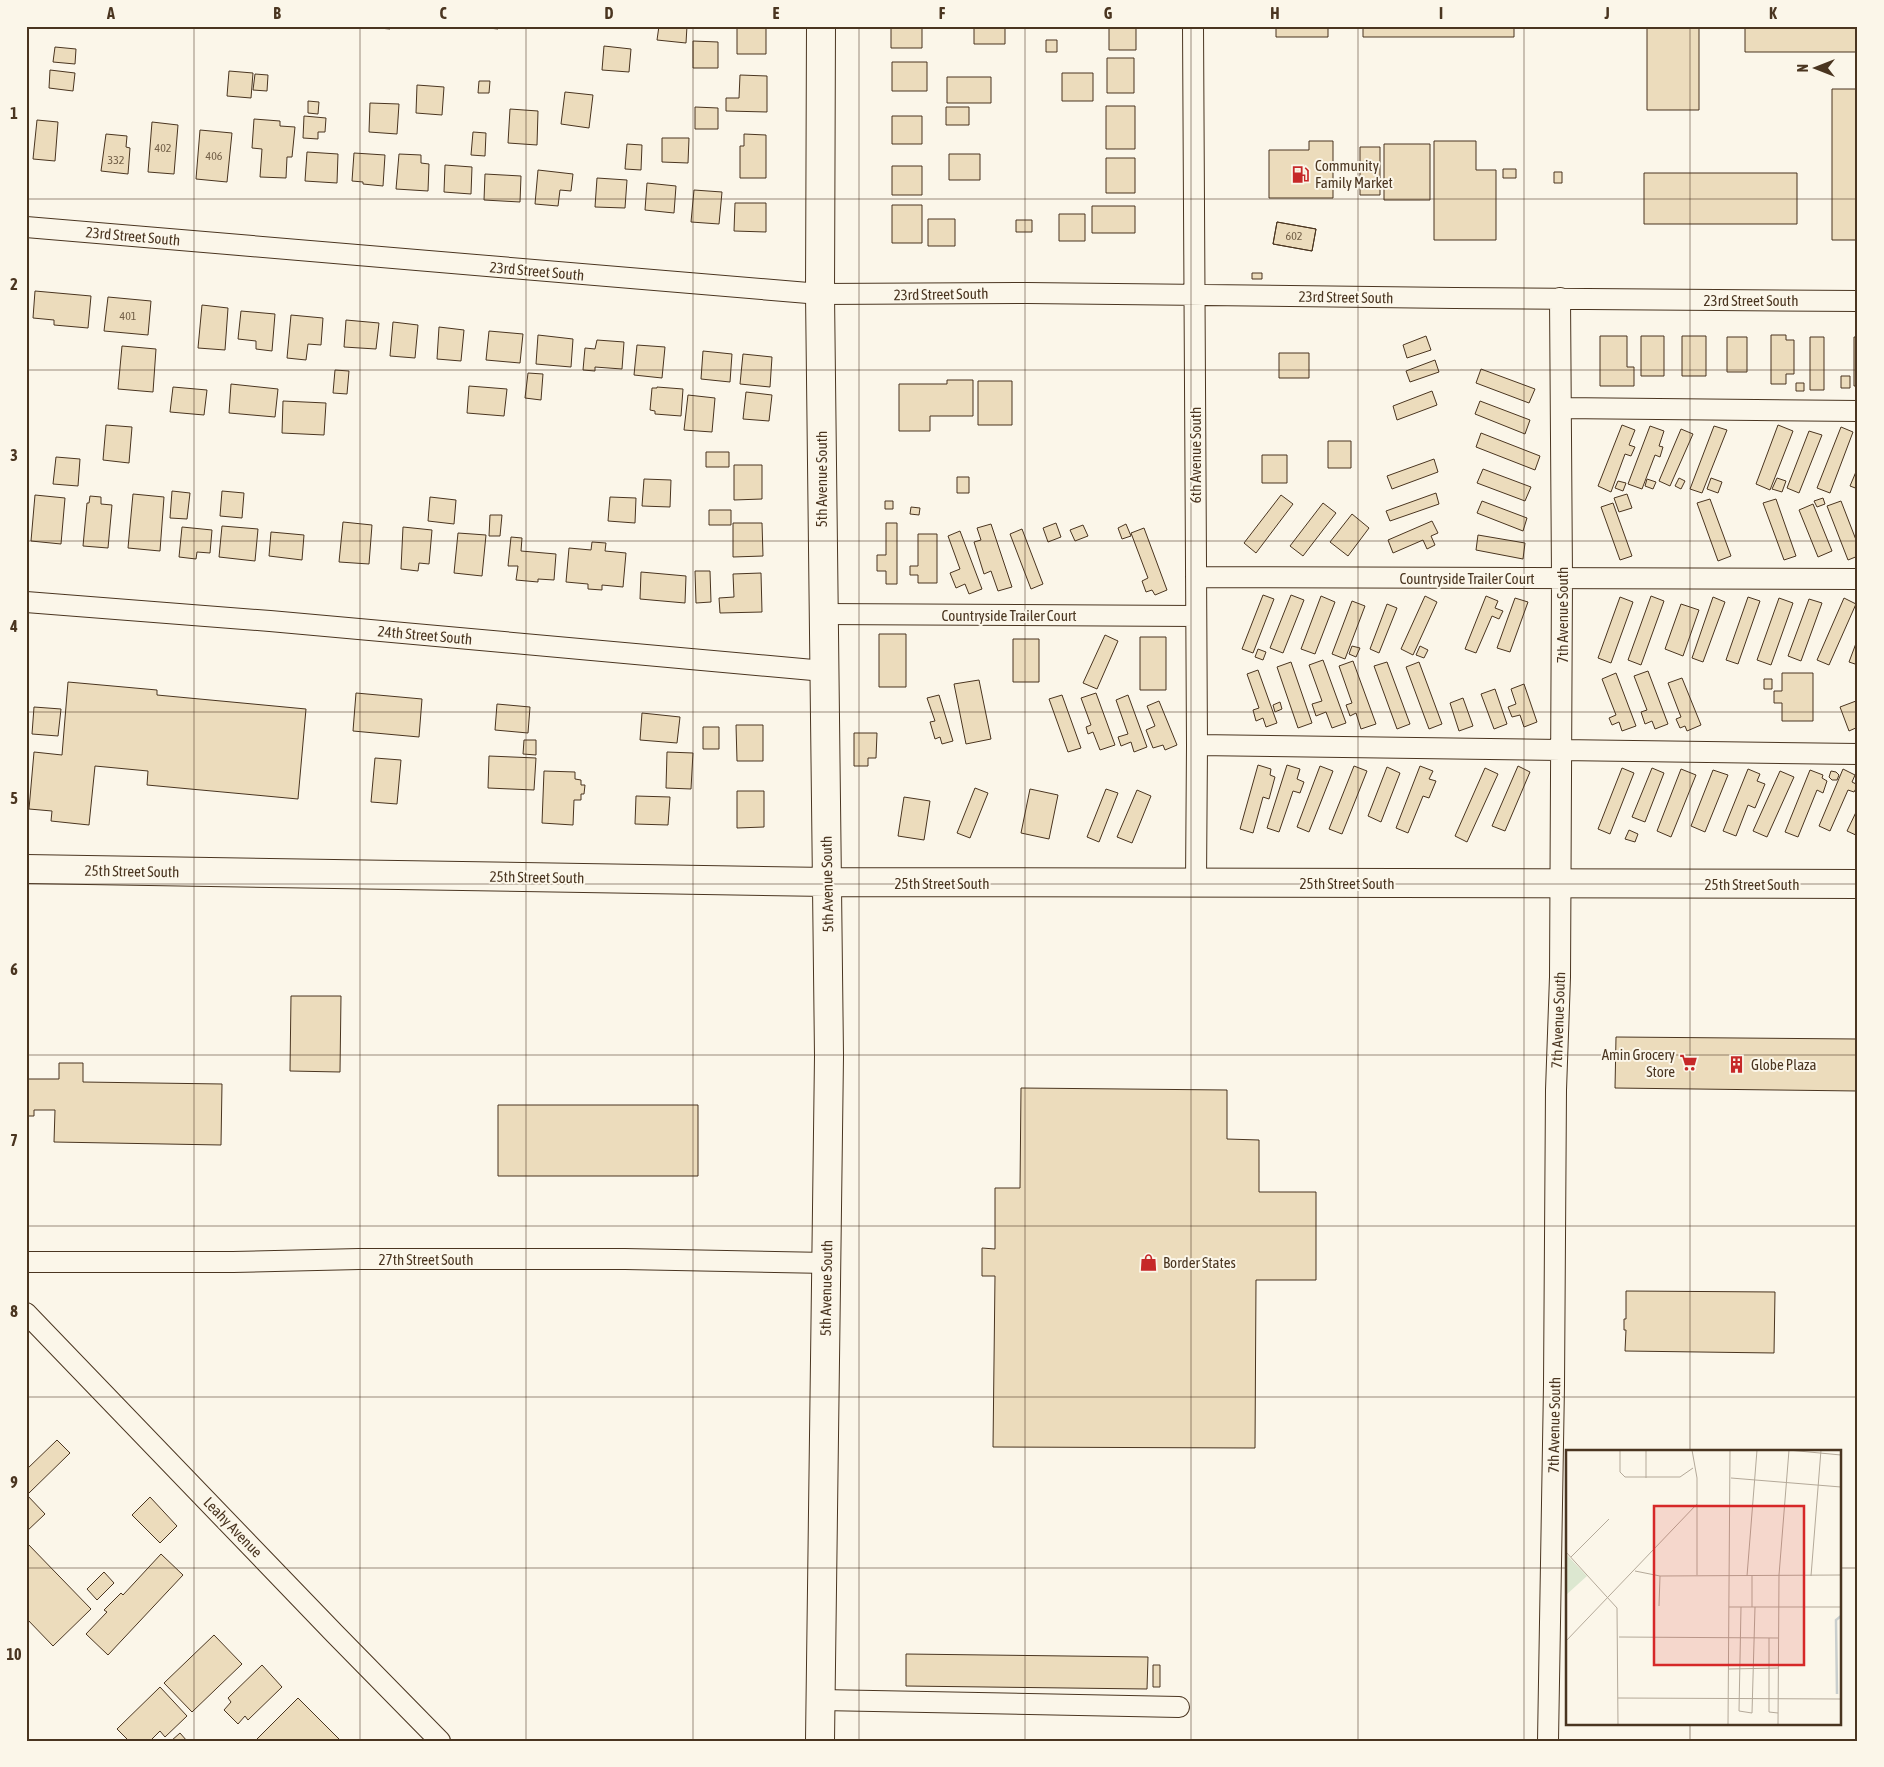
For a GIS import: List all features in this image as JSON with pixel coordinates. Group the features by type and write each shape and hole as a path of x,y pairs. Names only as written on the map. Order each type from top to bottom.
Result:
{"main road":[{"name":"5th Avenue South","path":"820,1741 829,1056 822,614 821,26"},
{"name":"25th Street South","path":"26,870 827,882 1858,884"}],"street":[{"name":"6th Avenue South","path":"1193,26 1196,883"},
{"name":"23rd Street South","path":"26,227 820,294 1195,294 1858,301"},
{"name":"7th Avenue South","path":"1548,1741 1560,884 1562,578 1560,298"},
{"path":"1561,408 1858,411"},
{"name":"Countryside Trailer Court","path":"1196,577 1858,580"},
{"name":"24th Street South","path":"26,602 270,621 824,671"},
{"name":"Countryside Trailer Court","path":"822,614 1196,616"},
{"path":"1197,745 1858,754"},
{"name":"27th Street South","path":"26,1262 625,1259 827,1263"},
{"name":"Leahy Avenue","path":"26,1313 440,1741"},
{"path":"821,1700 1179,1707"}],"building":[{"path":"357,26 390,26 390,29"},
{"path":"470,26 498,26 498,29"},
{"path":"659,26 687,26 686,43 657,40"},
{"path":"737,26 766,26 766,54 737,54"},
{"path":"891,26 922,26 922,48 891,48"},
{"path":"974,26 1005,26 1005,44 974,44"},
{"path":"1109,26 1136,26 1136,50 1109,50"},
{"path":"1276,26 1328,26 1328,37 1276,37"},
{"path":"1363,26 1514,26 1514,37 1363,37"},
{"path":"1647,26 1699,26 1699,110 1647,110"},
{"path":"1745,26 1858,26 1858,52 1745,52"},
{"path":"1046,40 1057,40 1057,52 1046,52"},
{"path":"693,41 718,42 718,68 693,68"},
{"path":"604,46 631,49 629,72 602,70"},
{"path":"55,47 76,49 75,64 53,62"},
{"path":"1107,58 1134,58 1134,93 1107,93"},
{"path":"892,62 927,62 927,91 892,91"},
{"path":"50,70 75,73 73,91 49,88"},
{"path":"229,71 253,73 251,98 227,96"},
{"path":"1062,73 1093,73 1093,101 1062,101"},
{"path":"255,74 268,75 267,91 253,90"},
{"path":"740,75 767,76 767,112 726,111 726,98 739,98"},
{"path":"947,77 991,77 991,103 947,103"},
{"path":"479,81 490,81 489,93 478,93"},
{"path":"417,85 444,87 442,115 416,113"},
{"path":"1832,89 1858,89 1858,240 1832,240"},
{"path":"565,92 593,95 589,128 561,124"},
{"path":"308,101 319,102 318,114 308,113"},
{"path":"370,103 399,104 397,134 369,132"},
{"path":"1106,106 1135,106 1135,149 1106,149"},
{"path":"695,107 718,108 718,129 695,129"},
{"path":"946,107 969,107 969,125 946,125"},
{"path":"510,109 538,111 537,145 508,143"},
{"path":"304,116 326,118 325,132 318,132 318,139 303,138"},
{"path":"892,116 922,116 922,144 892,144"},
{"path":"254,119 280,121 280,126 295,127 292,157 287,157 286,178 260,177 262,149 252,148"},
{"path":"37,120 58,122 55,161 33,159"},
{"path":"152,122 178,125 174,174 148,172"},
{"path":"200,130 232,133 227,182 196,179"},
{"path":"473,132 486,133 485,156 471,155"},
{"path":"106,134 127,136 126,147 130,148 128,174 101,171"},
{"path":"744,134 766,135 766,178 740,178 740,146 744,146"},
{"path":"662,138 689,138 688,163 662,162"},
{"name":"Community Family Market","path":"1309,141 1333,141 1333,198 1269,198 1269,150 1309,150"},
{"path":"1434,141 1476,141 1476,170 1496,170 1496,240 1434,240"},
{"path":"627,144 642,145 641,170 625,169"},
{"path":"1384,144 1430,144 1430,200 1384,200"},
{"path":"1360,147 1380,147 1380,195 1360,195"},
{"path":"307,152 338,154 337,183 305,181"},
{"path":"354,153 385,155 383,186 352,181"},
{"path":"399,154 421,155 421,163 429,164 428,191 396,189"},
{"path":"949,154 980,154 980,180 949,180"},
{"path":"1106,158 1135,158 1135,193 1106,193"},
{"path":"445,165 472,167 471,194 444,192"},
{"path":"892,166 922,166 922,195 892,195"},
{"path":"1503,169 1516,169 1516,178 1503,178"},
{"path":"538,170 573,174 571,191 560,190 558,206 535,204"},
{"path":"1554,172 1562,172 1562,183 1554,183"},
{"path":"1644,173 1797,173 1797,224 1644,224"},
{"path":"485,174 521,176 520,202 484,200"},
{"path":"597,178 627,180 625,208 595,207"},
{"path":"647,183 676,186 674,213 645,210"},
{"path":"694,190 722,192 719,224 691,222"},
{"path":"735,203 766,203 766,232 734,231"},
{"path":"892,205 922,205 922,243 892,243"},
{"path":"1092,206 1135,206 1135,233 1092,233"},
{"path":"1059,214 1085,214 1085,241 1059,241"},
{"path":"928,219 955,219 955,246 928,246"},
{"path":"1016,220 1032,220 1032,232 1016,232"},
{"name":"Community Family Market","path":"1277,222 1316,229 1312,251 1273,244"},
{"name":"Community Family Market","path":"1277,222 1316,229 1312,251 1273,244"},
{"path":"1252,273 1262,273 1262,279 1252,279"},
{"path":"35,291 91,296 88,328 54,325 54,320 33,318"},
{"path":"108,297 151,301 148,335 104,331"},
{"path":"202,305 228,308 225,350 198,348"},
{"path":"241,311 275,314 272,351 256,349 256,341 238,339"},
{"path":"291,315 323,318 321,345 308,344 306,360 287,358"},
{"path":"346,320 379,323 376,349 344,347"},
{"path":"393,322 418,325 415,358 390,356"},
{"path":"439,327 464,330 461,361 437,359"},
{"path":"489,331 523,334 520,363 486,360"},
{"path":"538,335 573,339 571,367 536,364"},
{"path":"1771,335 1786,335 1786,340 1794,340 1794,374 1786,374 1786,384 1771,384"},
{"path":"1426,336 1431,350 1407,358 1403,345"},
{"path":"1600,336 1627,336 1627,367 1634,367 1634,386 1600,386"},
{"path":"1641,336 1664,336 1664,376 1641,376"},
{"path":"1682,336 1706,336 1706,376 1682,376"},
{"path":"1727,337 1747,337 1747,372 1727,372"},
{"path":"1810,337 1824,337 1824,390 1810,390"},
{"path":"1854,337 1858,337 1858,386 1854,386"},
{"path":"597,340 624,342 622,369 595,367 595,371 583,370 585,348 595,349"},
{"path":"637,345 665,347 662,378 634,375"},
{"path":"122,346 156,349 153,392 118,389"},
{"path":"703,351 732,354 730,382 701,379"},
{"path":"1279,353 1309,353 1309,378 1279,378"},
{"path":"743,354 772,357 770,387 740,384"},
{"path":"1435,360 1439,372 1410,382 1406,371"},
{"path":"1481,369 1535,389 1529,403 1476,383"},
{"path":"335,370 349,371 347,394 333,393"},
{"path":"528,373 543,374 541,400 525,398"},
{"path":"1841,376 1850,376 1850,388 1841,388"},
{"path":"947,380 973,380 973,416 930,416 930,431 899,431 899,384 947,384"},
{"path":"978,381 1012,381 1012,425 978,425"},
{"path":"1796,383 1804,383 1804,391 1796,391"},
{"path":"231,384 278,389 275,417 229,413"},
{"path":"469,386 507,389 504,416 467,413"},
{"path":"173,387 207,390 204,415 170,412"},
{"path":"652,388 683,389 681,416 655,414 655,411 650,410"},
{"path":"1432,391 1437,405 1397,420 1393,406"},
{"path":"746,392 772,395 769,421 743,419"},
{"path":"688,395 715,398 712,432 684,430"},
{"path":"283,401 326,403 324,435 282,433"},
{"path":"1480,401 1530,420 1525,434 1475,414"},
{"path":"106,425 132,427 129,463 103,460"},
{"path":"1622,425 1635,430 1629,445 1635,447 1631,456 1625,454 1611,492 1598,486"},
{"path":"1778,425 1793,431 1770,490 1756,484"},
{"path":"1650,426 1664,431 1659,446 1663,447 1660,457 1655,455 1642,489 1628,484"},
{"path":"1714,426 1727,430 1702,493 1690,489"},
{"path":"1841,427 1853,432 1830,493 1817,488"},
{"path":"1681,429 1693,434 1670,486 1659,481"},
{"path":"1809,431 1822,435 1799,493 1787,488"},
{"path":"1481,433 1540,456 1535,470 1476,447"},
{"path":"1328,441 1351,441 1351,468 1328,468"},
{"path":"706,452 729,452 729,467 706,467"},
{"path":"1262,455 1287,455 1287,483 1262,483"},
{"path":"56,457 80,459 78,486 53,484"},
{"path":"1434,459 1438,472 1392,489 1387,476"},
{"path":"734,465 762,465 762,499 734,500"},
{"path":"1858,467 1858,489 1850,486"},
{"path":"1483,469 1531,487 1525,501 1477,483"},
{"path":"957,477 969,477 969,493 957,493"},
{"path":"1679,478 1685,481 1681,489 1675,486"},
{"path":"1711,478 1722,482 1718,493 1707,489"},
{"path":"1777,478 1786,481 1782,492 1772,489"},
{"path":"644,479 671,480 670,507 642,506"},
{"path":"1647,479 1656,482 1653,489 1645,486"},
{"path":"1618,481 1626,483 1623,491 1615,488"},
{"path":"172,491 190,493 187,519 170,518"},
{"path":"222,491 244,493 242,518 220,516"},
{"path":"1436,493 1439,504 1390,521 1386,511"},
{"path":"133,494 164,497 160,551 128,548"},
{"path":"1627,494 1632,508 1619,512 1614,498"},
{"path":"35,495 65,498 61,544 31,541"},
{"path":"1281,495 1293,504 1256,553 1244,543"},
{"path":"90,496 101,497 101,504 112,505 108,548 83,546 87,503 89,503"},
{"path":"430,497 456,500 454,524 428,521"},
{"path":"610,497 636,498 635,523 608,521"},
{"path":"1823,498 1825,504 1817,507 1814,501"},
{"path":"1710,499 1731,556 1718,561 1697,503"},
{"path":"1776,499 1796,556 1784,560 1763,503"},
{"path":"885,501 893,501 893,509 885,509"},
{"path":"1482,501 1527,518 1523,531 1477,513"},
{"path":"1841,501 1858,545 1858,556 1848,560 1827,506"},
{"path":"1323,503 1336,513 1303,556 1290,546"},
{"path":"1613,503 1632,556 1620,560 1601,507"},
{"path":"1813,504 1832,551 1818,557 1799,510"},
{"path":"911,507 920,508 919,515 910,514"},
{"path":"709,510 731,510 731,525 709,525"},
{"path":"1352,514 1369,528 1348,556 1330,542"},
{"path":"490,515 502,515 500,536 489,536"},
{"path":"1432,521 1438,533 1431,536 1435,545 1427,549 1423,540 1393,553 1388,540"},
{"path":"343,522 372,525 369,564 339,562"},
{"path":"733,523 762,523 763,556 733,557"},
{"path":"886,523 897,523 897,584 886,584 886,571 877,571 877,555 886,555"},
{"path":"1056,523 1061,537 1048,542 1043,528"},
{"path":"991,524 1012,587 998,591 991,571 984,574 974,542 981,540 977,528"},
{"path":"1126,524 1131,536 1122,539 1118,528"},
{"path":"1083,525 1088,536 1075,541 1070,530"},
{"path":"222,526 258,529 255,561 219,557"},
{"path":"182,527 212,530 210,553 197,552 196,559 179,557"},
{"path":"403,527 432,530 429,564 419,563 418,571 401,569"},
{"path":"1144,528 1167,590 1155,595 1152,590 1146,592 1142,581 1148,578 1131,533"},
{"path":"1022,529 1043,584 1031,589 1010,534"},
{"path":"960,531 982,589 969,594 965,584 956,588 950,573 960,569 948,536"},
{"path":"271,532 304,535 302,560 269,556"},
{"path":"458,533 486,535 482,576 454,573"},
{"path":"918,534 937,534 937,583 918,583 918,575 910,575 910,566 918,566"},
{"path":"1478,535 1525,543 1523,559 1476,550"},
{"path":"511,537 522,538 521,551 556,554 554,580 538,579 538,582 516,580 518,566 508,566"},
{"path":"592,542 606,543 605,551 626,553 623,587 602,585 602,590 588,589 588,584 566,582 569,548 591,550"},
{"path":"695,571 710,571 711,602 696,603"},
{"path":"641,572 686,576 685,603 640,599"},
{"path":"761,573 762,612 720,613 719,598 734,597 733,574"},
{"path":"1263,595 1274,599 1253,653 1242,649"},
{"path":"1291,595 1304,600 1283,653 1270,648"},
{"path":"1321,596 1335,602 1315,654 1301,649"},
{"path":"1425,596 1437,602 1413,655 1401,649"},
{"path":"1486,596 1498,601 1495,608 1503,611 1499,619 1492,616 1476,653 1465,649"},
{"path":"1651,596 1664,601 1641,665 1628,660"},
{"path":"1620,597 1633,602 1611,663 1598,658"},
{"path":"1713,597 1725,602 1703,662 1692,658"},
{"path":"1748,597 1760,601 1738,664 1726,660"},
{"path":"1515,598 1528,602 1510,652 1497,648"},
{"path":"1779,598 1793,603 1771,665 1757,660"},
{"path":"1844,598 1856,604 1829,665 1817,660"},
{"path":"1809,599 1822,603 1801,661 1788,656"},
{"path":"1352,601 1365,606 1345,659 1332,654"},
{"path":"1387,604 1397,608 1379,653 1370,649"},
{"path":"1681,604 1699,610 1683,656 1665,649"},
{"path":"879,634 906,634 906,687 879,687"},
{"path":"1105,635 1118,641 1097,689 1083,683"},
{"path":"1140,637 1166,637 1166,690 1140,690"},
{"path":"1858,638 1858,665 1849,662"},
{"path":"1013,639 1039,639 1039,682 1013,682"},
{"path":"1352,646 1360,648 1356,657 1349,654"},
{"path":"1420,646 1428,650 1424,658 1416,655"},
{"path":"1258,649 1266,652 1263,660 1255,657"},
{"path":"1323,660 1346,723 1332,728 1326,712 1316,716 1312,704 1322,701 1309,665"},
{"path":"1353,661 1376,724 1361,729 1356,713 1350,716 1346,705 1352,703 1339,666"},
{"path":"1291,662 1312,723 1298,728 1277,667"},
{"path":"1387,662 1410,724 1397,729 1374,666"},
{"path":"1419,662 1442,724 1429,729 1406,667"},
{"path":"1258,670 1277,723 1266,727 1263,718 1256,721 1253,710 1259,708 1247,674"},
{"path":"1648,671 1668,724 1655,729 1652,721 1645,724 1641,712 1647,710 1634,676"},
{"path":"1616,673 1636,726 1622,731 1619,722 1612,725 1609,718 1616,715 1602,679"},
{"path":"1782,673 1813,673 1813,721 1782,721 1782,703 1774,703 1774,691 1782,691"},
{"path":"1682,678 1701,725 1687,731 1685,726 1680,728 1676,719 1681,717 1668,683"},
{"path":"1764,679 1772,679 1772,689 1764,689"},
{"path":"979,680 991,739 966,744 954,684"},
{"path":"68,682 157,690 157,695 306,709 298,799 147,785 148,771 95,766 89,825 51,821 52,811 29,809 34,752 62,755"},
{"path":"1524,684 1537,722 1524,727 1520,715 1512,717 1508,707 1516,704 1511,689"},
{"path":"1495,689 1507,724 1494,729 1481,694"},
{"path":"356,693 422,699 419,737 353,731"},
{"path":"1096,693 1115,745 1100,750 1093,732 1088,734 1086,727 1091,725 1081,698"},
{"path":"939,695 953,741 942,744 940,737 935,739 930,722 935,721 927,698"},
{"path":"1062,695 1081,748 1068,752 1049,699"},
{"path":"1128,695 1147,747 1134,752 1131,742 1121,746 1118,737 1128,734 1116,700"},
{"path":"1463,698 1473,726 1459,731 1450,703"},
{"path":"1159,701 1177,745 1165,750 1163,745 1153,748 1146,730 1155,726 1147,706"},
{"path":"1856,701 1858,706 1858,727 1849,731 1840,707"},
{"path":"1280,702 1282,709 1275,712 1273,705"},
{"path":"497,704 530,707 528,733 495,730"},
{"path":"34,707 61,709 58,736 32,734"},
{"path":"642,713 680,717 677,743 640,740"},
{"path":"736,725 763,725 763,761 737,761"},
{"path":"703,727 719,727 719,749 703,749"},
{"path":"854,733 877,733 876,758 868,758 868,766 854,766"},
{"path":"524,740 536,740 536,755 523,754"},
{"path":"667,752 693,753 691,789 666,788"},
{"path":"489,756 536,758 534,790 488,788"},
{"path":"375,758 401,760 397,804 371,802"},
{"path":"1258,765 1271,769 1270,775 1275,777 1269,799 1263,797 1253,833 1240,829"},
{"path":"1287,765 1300,769 1297,779 1304,782 1300,793 1293,791 1279,832 1267,828"},
{"path":"1320,766 1333,771 1309,832 1297,827"},
{"path":"1354,766 1367,771 1342,834 1329,829"},
{"path":"1420,766 1433,771 1429,779 1436,781 1429,798 1423,796 1408,833 1396,828"},
{"path":"1518,766 1530,772 1505,831 1492,826"},
{"path":"1387,767 1400,773 1381,822 1368,816"},
{"path":"1485,768 1498,774 1467,842 1455,836"},
{"path":"1622,768 1634,773 1610,834 1598,829"},
{"path":"1652,768 1664,773 1645,822 1632,817"},
{"path":"1681,769 1696,775 1671,837 1657,831"},
{"path":"1748,769 1760,774 1757,781 1765,784 1755,808 1748,805 1736,836 1723,831"},
{"path":"1843,769 1855,775 1852,782 1858,785 1854,792 1848,790 1830,831 1819,826"},
{"path":"1713,770 1728,775 1705,832 1691,826"},
{"path":"1810,770 1823,775 1822,778 1827,781 1823,793 1817,790 1798,837 1785,832"},
{"path":"544,771 575,772 575,779 581,780 581,785 585,785 584,794 581,794 581,800 574,800 573,825 542,823"},
{"path":"1780,771 1794,777 1767,837 1753,831"},
{"path":"1831,771 1839,775 1837,780 1832,780 1829,777"},
{"path":"975,788 988,793 970,838 957,833"},
{"path":"1030,789 1058,795 1049,839 1021,833"},
{"path":"1106,789 1118,793 1099,842 1087,837"},
{"path":"1137,790 1151,796 1132,843 1117,837"},
{"path":"737,791 764,791 764,827 737,828"},
{"path":"636,796 670,797 668,825 635,824"},
{"path":"904,797 930,801 924,840 898,836"},
{"path":"1858,808 1858,836 1847,831"},
{"path":"1629,830 1638,834 1635,842 1625,839"},
{"path":"291,996 341,996 340,1072 290,1071"},
{"name":"Globe Plaza","path":"1616,1037 1858,1039 1858,1091 1615,1088"},
{"path":"59,1063 83,1063 83,1082 222,1084 221,1145 54,1142 55,1110 34,1110 34,1116 26,1116 26,1079 59,1079"},
{"name":"Border States","path":"1021,1088 1227,1090 1227,1139 1259,1140 1259,1192 1316,1192 1316,1280 1256,1280 1255,1448 993,1447 995,1276 982,1276 982,1248 995,1249 995,1188 1020,1188"},
{"path":"498,1105 698,1105 698,1176 498,1176"},
{"path":"1626,1291 1775,1292 1774,1353 1625,1351 1626,1330 1624,1330 1624,1319 1626,1319"},
{"path":"57,1440 70,1453 28,1494 26,1492 26,1470"},
{"path":"26,1494 45,1514 26,1532"},
{"path":"150,1497 177,1526 160,1543 132,1515"},
{"path":"26,1542 91,1609 53,1646 26,1618"},
{"path":"161,1554 183,1575 108,1655 86,1634 107,1612 104,1610 121,1593 123,1595"},
{"path":"104,1572 114,1583 97,1600 87,1589"},
{"path":"214,1635 242,1664 192,1712 164,1683"},
{"path":"906,1654 1148,1657 1147,1689 906,1686"},
{"path":"262,1665 282,1687 248,1720 245,1716 238,1724 224,1710 231,1702 228,1698"},
{"path":"1153,1665 1160,1665 1160,1687 1153,1687"},
{"path":"160,1687 187,1716 165,1737 160,1731 150,1741 129,1741 117,1729"},
{"path":"298,1698 341,1741 255,1741"},
{"path":"180,1733 187,1741 171,1741"}],"place":[{"name":"Community Family Market","path":"1301,174"},
{"name":"Amin Grocery Store","path":"1689,1063"},
{"name":"Globe Plaza","path":"1737,1064"},
{"name":"Border States","path":"1149,1262"}]}
